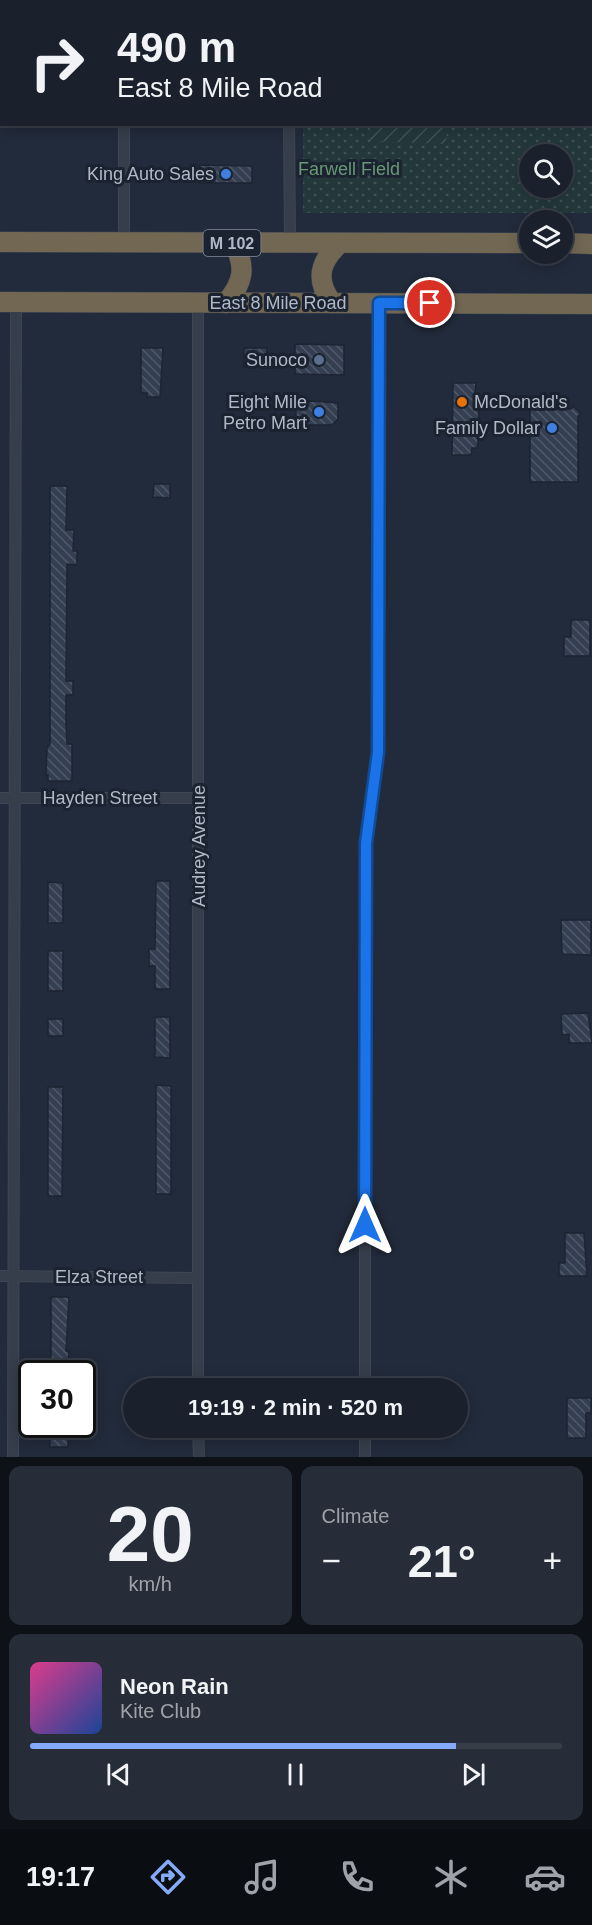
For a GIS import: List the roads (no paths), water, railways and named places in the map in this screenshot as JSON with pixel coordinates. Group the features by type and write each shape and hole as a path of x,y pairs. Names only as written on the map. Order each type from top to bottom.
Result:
{"highway":[{"name":"M 102","path":"0,242 519,243"},
{"path":"226,303 241,283 243,272 234,243"},
{"path":"332,303 324,292 320,278 325,260 340,243"},
{"path":"573,243 592,243"},
{"name":"East 8 Mile Road","path":"8,302 592,304"}],"street":[{"path":"124,126 124,242"},
{"path":"289,126 290,243"},
{"path":"8,302 15,798 13,1457"},
{"name":"Audrey Avenue","path":"198,303 198,1378"},
{"path":"365,1378 365,898 366,843 378,752 379,303"},
{"name":"Hayden Street","path":"0,798 199,798"},
{"name":"Elza Street","path":"0,1276 197,1278"},
{"path":"198,1438 199,1457"},
{"path":"365,1438 365,1457"}],"place":[{"name":"King Auto Sales","path":"226,174"},
{"name":"Sunoco","path":"319,360"},
{"name":"McDonald's","path":"462,402"},
{"name":"Eight Mile Petro Mart","path":"319,412"},
{"name":"Family Dollar","path":"552,428"}],"park label":[{"name":"Farwell Field","path":"349,169"}]}
